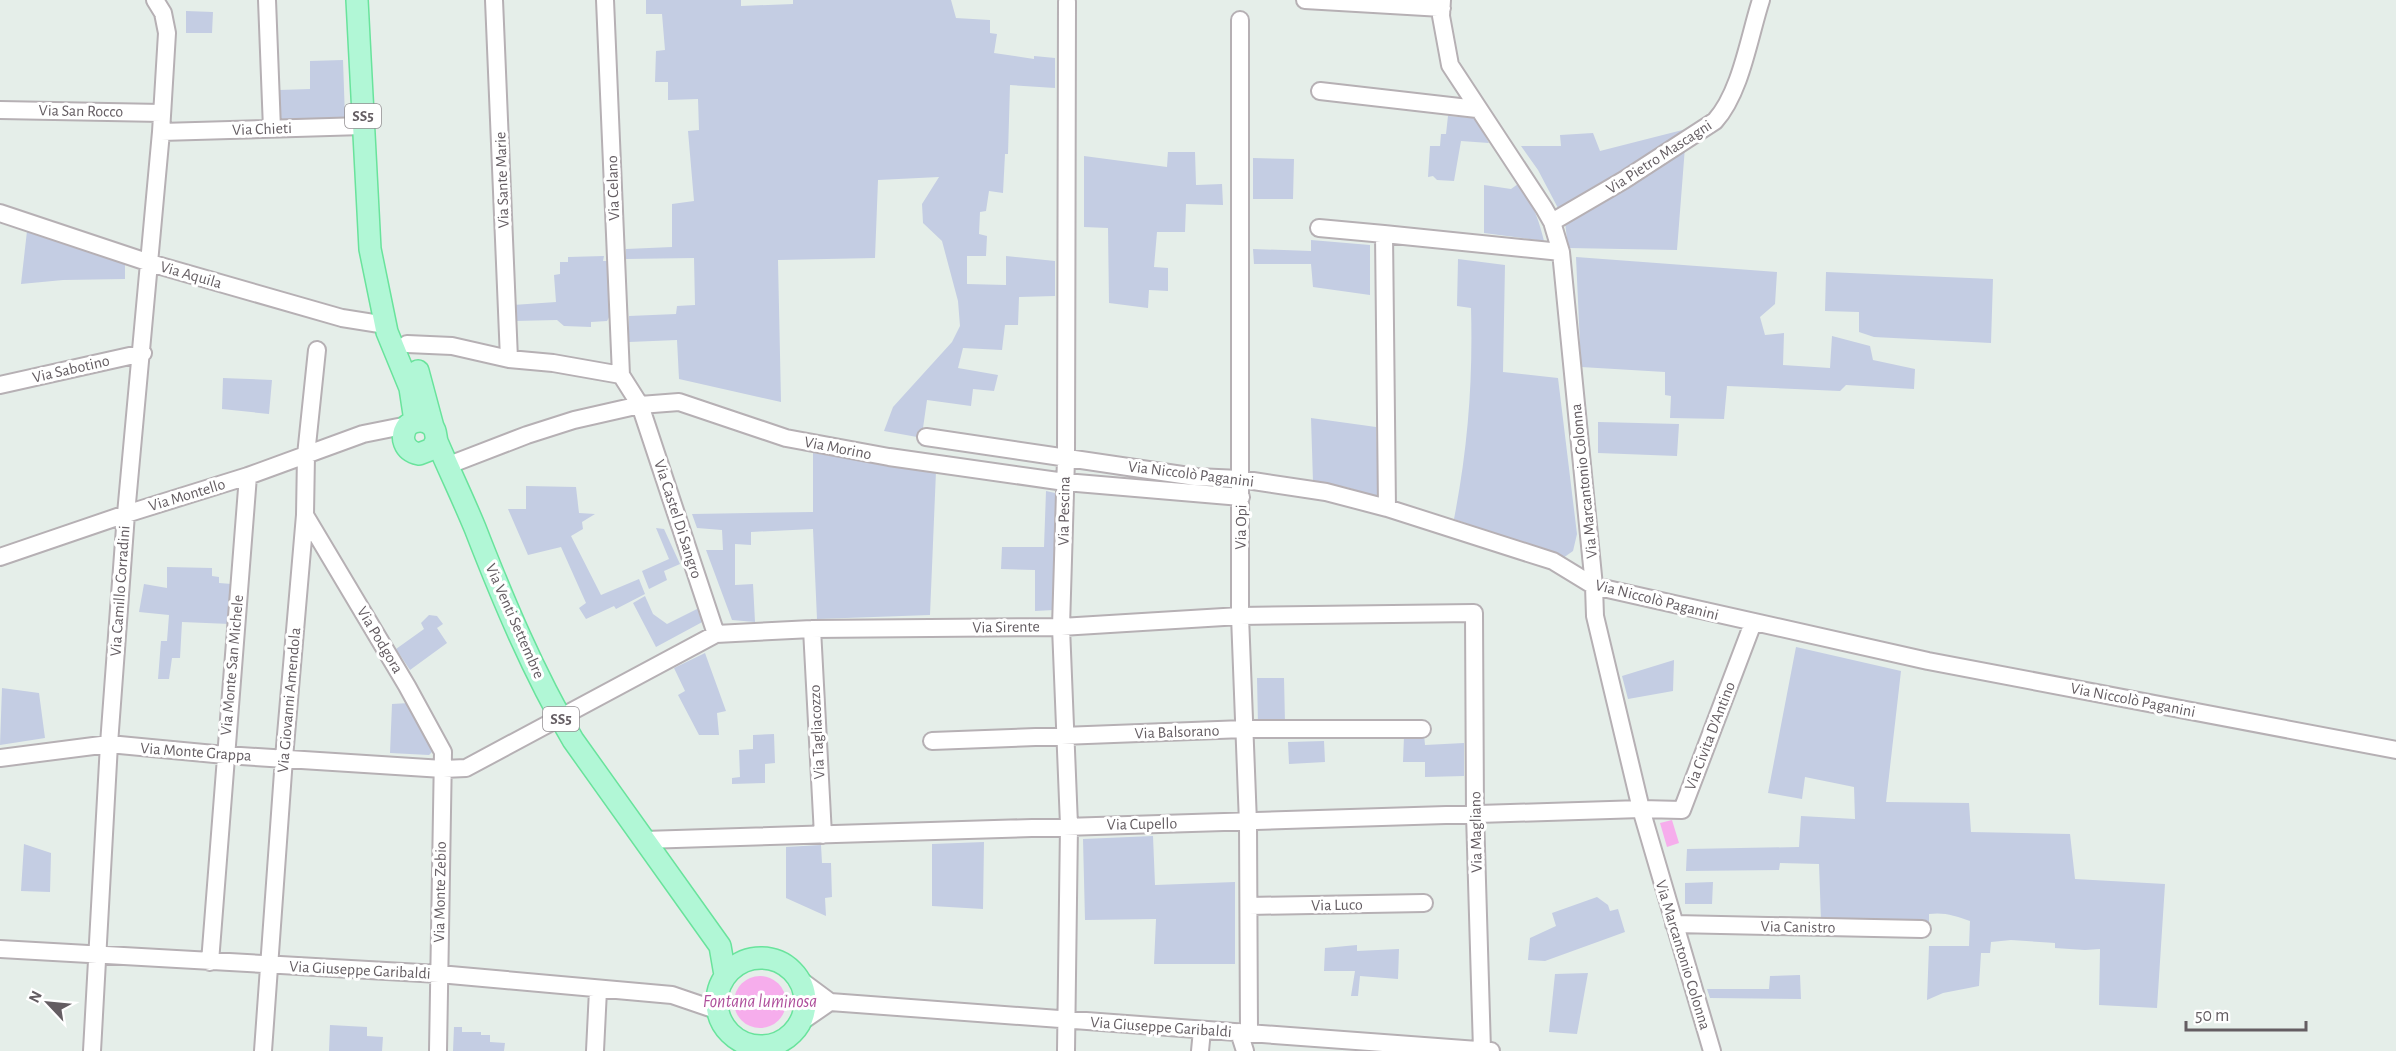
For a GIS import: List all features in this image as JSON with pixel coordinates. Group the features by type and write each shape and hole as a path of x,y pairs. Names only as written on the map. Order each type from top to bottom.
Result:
{"main road":[{"name":"SS5","path":"357,0 371,260 386,325 410,388 421,435"},
{"name":"SS5","path":"380,292 394,315 426,392 421,435"},
{"path":"421,435 449,465"},
{"name":"Via Venti Settembre","path":"449,465 507,610 559,717 720,946 725,975"},
{"path":"720,946 749,959"},
{"path":"716,1010 721,1024 731,1036 744,1044 780,1043 805,1008 804,993 799,979 790,968 778,961 764,957 749,959 736,965 725,975"},
{"name":"SS5","path":"716,1010 716,997 725,975"}],"street":[{"name":"Via Camillo Corradini","path":"92,1051 109,744 126,514 143,353 167,33 163,12 154,0"},
{"path":"267,0 272,129"},
{"name":"Via Sante Marie","path":"494,0 509,359"},
{"name":"Via Celano","path":"605,0 621,375"},
{"path":"1305,0 1442,4"},
{"name":"Via Pietro Mascagni","path":"1552,222 1624,180 1715,121 1724,110 1733,89 1761,0"},
{"name":"Via Pescina","path":"1066,1051 1069,825 1061,627 1066,458 1067,2"},
{"name":"Via Marcantonio Colonna","path":"1442,4 1441,16 1450,65 1477,109 1497,134 1552,222 1561,252 1594,586 1594,616 1641,809 1712,1051"},
{"name":"Via Opi","path":"1240,20 1240,616 1250,906 1245,1051"},
{"path":"1320,91 1477,109"},
{"name":"Via San Rocco","path":"0,110 162,113"},
{"name":"Via Chieti","path":"161,132 363,126"},
{"name":"Via Aquila","path":"0,213 150,263 342,318 386,325"},
{"path":"1319,228 1561,252"},
{"path":"1384,234 1387,508"},
{"path":"407,344 452,346 509,359 552,363 621,375 640,405"},
{"name":"Via Giovanni Amendola","path":"263,1051 304,516 306,455 317,350"},
{"name":"Via Sabotino","path":"0,385 143,353"},
{"name":"Via Morino","path":"449,465 555,426 640,405 679,402 786,438 889,457 1065,482 1241,497"},
{"name":"Via Castel Di Sangro","path":"640,405 716,634"},
{"name":"Via Montello","path":"0,557 248,476 373,432 421,435"},
{"name":"Via Niccolò Paganini","path":"926,437 1196,477 1240,479 1326,492 1387,508 1553,561 1594,586 1928,661 2396,750"},
{"name":"Via Monte San Michele","path":"210,962 248,476"},
{"name":"Via Podgora","path":"304,516 407,686 443,752 443,769"},
{"name":"Via Sirente","path":"559,717 716,634 812,629 1061,627 1240,616 1474,613"},
{"name":"Via Magliano","path":"1474,613 1475,814 1487,1051"},
{"name":"Via Civita D'Antino","path":"1641,809 1682,810 1753,623"},
{"name":"Via Tagliacozzo","path":"812,629 823,835"},
{"name":"Via Monte Grappa","path":"0,758 109,744 225,755 443,769 466,768 559,717"},
{"name":"Via Balsorano","path":"932,741 1244,729 1422,729"},
{"name":"Via Monte Zebio","path":"438,1051 443,769"},
{"name":"Via Cupello","path":"644,840 1641,809"},
{"name":"Via Luco","path":"1250,906 1424,903"},
{"name":"Via Canistro","path":"1674,924 1922,929"},
{"name":"Via Giuseppe Garibaldi","path":"0,949 440,974 672,995 716,1010"},
{"path":"780,1043 830,1002 799,979"},
{"path":"595,1051 598,990"},
{"name":"Via Giuseppe Garibaldi","path":"830,1002 1487,1051"},
{"path":"1200,1051 1202,1030"}],"shaded area":[{"path":"646,0 741,0 741,6 793,4 793,0 951,0 956,18 990,20 990,33 997,34 994,53 1034,59 1034,56 1055,58 1055,88 1010,85 1008,154 1005,154 1003,193 989,191 986,211 980,212 979,234 987,236 986,256 967,256 967,284 1006,285 1006,256 1055,261 1055,296 1019,297 1018,325 1005,325 1002,350 963,348 958,368 998,375 994,391 973,389 971,406 927,400 923,428 917,437 884,431 893,407 952,342 960,326 958,301 942,241 923,223 922,204 939,177 878,180 875,258 778,260 781,402 679,379 677,340 629,342 629,316 676,314 677,306 695,305 694,258 626,259 626,249 672,247 672,204 694,201 688,131 699,130 698,99 668,100 668,82 655,82 656,51 665,50 662,14 646,14"},
{"path":"186,11 213,12 212,33 186,33"},
{"path":"343,60 345,118 280,122 279,90 310,89 310,61"},
{"path":"1448,116 1475,118 1489,143 1461,141 1454,181 1428,177 1430,146 1440,146 1441,134 1446,134"},
{"path":"1706,124 1559,210 1538,170 1521,146 1561,146 1560,135 1593,133 1600,151"},
{"path":"1685,147 1677,250 1568,248 1565,222"},
{"path":"1168,152 1195,152 1196,185 1222,184 1223,205 1186,204 1185,232 1157,232 1154,267 1168,268 1168,291 1149,290 1148,308 1109,303 1108,228 1084,227 1084,156 1167,167"},
{"path":"1253,158 1294,159 1293,199 1253,199"},
{"path":"1518,184 1534,211 1544,241 1484,233 1484,185 1511,189"},
{"path":"27,231 125,263 125,279 63,280 21,284"},
{"path":"1311,240 1370,245 1370,295 1313,287 1311,264 1254,264 1253,249 1311,251"},
{"path":"604,256 603,261 608,261 612,312 607,321 591,322 591,327 564,326 557,320 514,321 513,305 556,302 554,275 560,274 560,262 568,262 568,257"},
{"path":"1576,257 1777,272 1775,304 1760,317 1765,335 1784,333 1783,365 1830,368 1832,336 1870,346 1873,360 1915,369 1914,389 1846,385 1840,391 1727,386 1724,419 1670,418 1671,396 1665,395 1665,372 1581,367"},
{"path":"1458,259 1505,265 1503,372 1558,378 1577,534 1573,551 1563,558 1454,519 1469,414 1471,362 1471,308 1457,306"},
{"path":"1826,272 1993,279 1991,343 1874,337 1859,332 1859,312 1825,311"},
{"path":"223,378 272,380 269,414 222,409"},
{"path":"1311,418 1376,427 1379,497 1346,487 1313,482"},
{"path":"1598,422 1679,424 1677,456 1598,453"},
{"path":"813,453 936,471 930,615 817,619 813,529 751,532 751,545 735,544 735,585 753,584 755,622 732,620 706,550 723,550 722,530 697,528 692,514 813,512"},
{"path":"526,486 576,487 579,513 595,514 582,522 583,529 571,536 601,595 639,579 645,594 616,609 614,606 586,619 579,608 586,603 561,547 528,555 508,509 526,509"},
{"path":"1046,491 1055,493 1054,610 1035,611 1035,570 1001,569 1002,547 1044,547"},
{"path":"656,528 664,529 680,564 664,571 667,580 649,589 642,571 669,559"},
{"path":"167,567 212,568 212,576 219,577 219,583 232,584 230,624 182,622 180,658 172,658 169,679 158,679 161,641 167,641 169,615 139,612 144,584 167,588"},
{"path":"645,596 653,614 667,624 701,607 706,620 656,647 633,603"},
{"path":"429,615 437,616 443,624 437,628 447,643 410,670 396,649 424,629 421,623"},
{"path":"1796,647 1901,671 1886,802 1969,803 1971,832 2070,834 2075,879 2165,884 2157,1008 2099,1005 2100,949 2055,948 2055,943 2011,940 1991,942 1990,953 1981,953 1979,986 1943,993 1927,1000 1929,946 1969,946 1970,921 1950,915 1929,914 1929,922 1821,921 1819,864 1780,863 1779,870 1686,871 1687,849 1799,847 1801,816 1855,819 1854,787 1805,777 1802,799 1768,793"},
{"path":"705,653 726,711 717,713 719,735 699,735 678,695 685,691 674,668"},
{"path":"1674,660 1673,691 1628,699 1622,676"},
{"path":"1257,678 1284,678 1285,723 1258,724"},
{"path":"2,688 39,693 45,738 0,745"},
{"path":"409,703 434,750 429,755 390,753 392,704"},
{"path":"774,734 775,763 765,764 765,783 732,784 732,778 740,777 739,750 753,749 753,735"},
{"path":"1424,734 1425,745 1464,743 1464,776 1425,777 1425,762 1403,762 1404,736"},
{"path":"1324,741 1325,762 1289,764 1288,742"},
{"path":"1153,836 1155,885 1235,882 1235,964 1154,964 1156,919 1085,920 1083,839"},
{"path":"984,842 983,909 932,906 932,844"},
{"path":"24,844 51,853 50,892 21,891"},
{"path":"821,845 822,863 831,863 832,897 825,898 826,916 786,898 786,847"},
{"path":"1713,882 1712,904 1685,904 1685,883"},
{"path":"1597,897 1608,905 1610,911 1618,909 1625,932 1545,961 1528,960 1530,938 1556,926 1552,913"},
{"path":"1357,945 1357,951 1399,949 1398,979 1360,976 1358,996 1351,996 1355,971 1324,971 1325,948"},
{"path":"1588,973 1577,1034 1549,1032 1555,974"},
{"path":"1800,975 1801,999 1710,998 1707,989 1769,989 1770,976"},
{"path":"330,1025 367,1027 367,1036 383,1037 382,1051 329,1051"},
{"path":"454,1027 462,1027 462,1032 481,1032 481,1035 490,1035 490,1042 505,1043 504,1051 453,1051"}],"water":[{"path":"1672,820 1679,843 1667,847 1660,823"},
{"name":"Fontana luminosa","path":"755,976 765,976 779,983 786,1002 779,1021 765,1028 755,1028 745,1024 738,1017 734,1007 734,997 738,987 745,980"}]}
